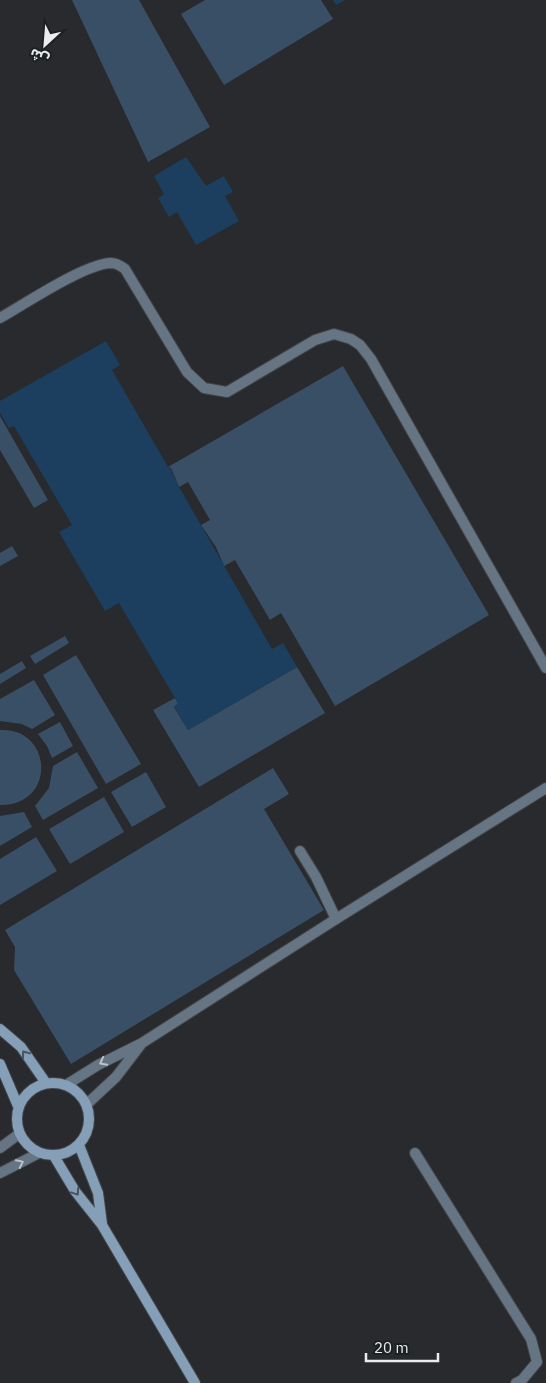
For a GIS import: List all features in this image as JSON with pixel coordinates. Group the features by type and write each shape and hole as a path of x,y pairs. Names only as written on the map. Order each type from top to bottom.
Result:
{"main road":[{"path":"0,1029 20,1047 46,1083"},
{"path":"0,1064 18,1106"},
{"path":"46,1083 66,1085 78,1092 87,1104 90,1118 87,1132 79,1145 68,1153 54,1156 39,1153 27,1146 19,1134 16,1120 18,1106 25,1095 34,1087 46,1083"},
{"path":"79,1145 98,1193 102,1225"},
{"path":"54,1156 75,1191 102,1225 196,1383"}],"street":[{"path":"0,318 79,274 98,265 113,262 125,269 187,372 204,388 227,392 315,340 334,334 351,339 360,345 371,359 546,668"},
{"path":"66,1085 98,1065 142,1043 546,788"},
{"path":"300,851 316,877 336,919"},
{"path":"87,1104 116,1077 134,1057 142,1043"},
{"path":"0,1148 19,1134"},
{"path":"0,1173 39,1153"},
{"path":"415,1153 531,1339 537,1362 516,1383"}],"shaded area":[{"path":"72,0 139,0 210,127 148,162"},
{"path":"205,0 321,0 333,19 224,85 181,14"},
{"path":"343,366 489,615 335,706 281,613 270,620 235,560 224,566 216,547 201,525 210,520 188,482 179,487 171,468 168,467"},
{"path":"0,416 48,500 34,508 0,450"},
{"path":"12,546 18,556 0,566 0,553"},
{"path":"65,636 69,643 35,664 30,656"},
{"path":"76,655 141,764 106,784 43,675"},
{"path":"22,661 26,668 0,684 0,674"},
{"path":"297,667 325,713 199,787 153,710 175,698 178,704 174,707 188,730"},
{"path":"34,680 55,715 32,729 22,724 0,721 0,699"},
{"path":"60,722 73,746 52,758 47,746 38,734"},
{"path":"0,730 18,732 30,741 38,753 41,767 39,781 32,793 19,802 0,805"},
{"path":"77,752 98,788 43,820 35,806 49,788 53,766"},
{"path":"273,768 289,794 264,809 324,910 71,1064 14,970 15,947 5,930"},
{"path":"146,772 166,807 132,827 111,792"},
{"path":"104,797 124,832 70,864 49,829"},
{"path":"24,812 32,827 0,846 0,816"},
{"path":"36,837 57,871 0,905 0,859"}],"building":[{"path":"333,0 345,0 336,5"},
{"path":"186,157 206,186 224,176 233,192 225,196 239,221 196,245 177,212 169,217 158,198 164,194 154,176"},
{"path":"106,341 120,365 112,370 170,468 272,649 283,643 297,667 188,730 174,706 178,704 175,698 119,603 105,611 59,532 72,525 14,426 9,428 0,413 0,401"}]}
